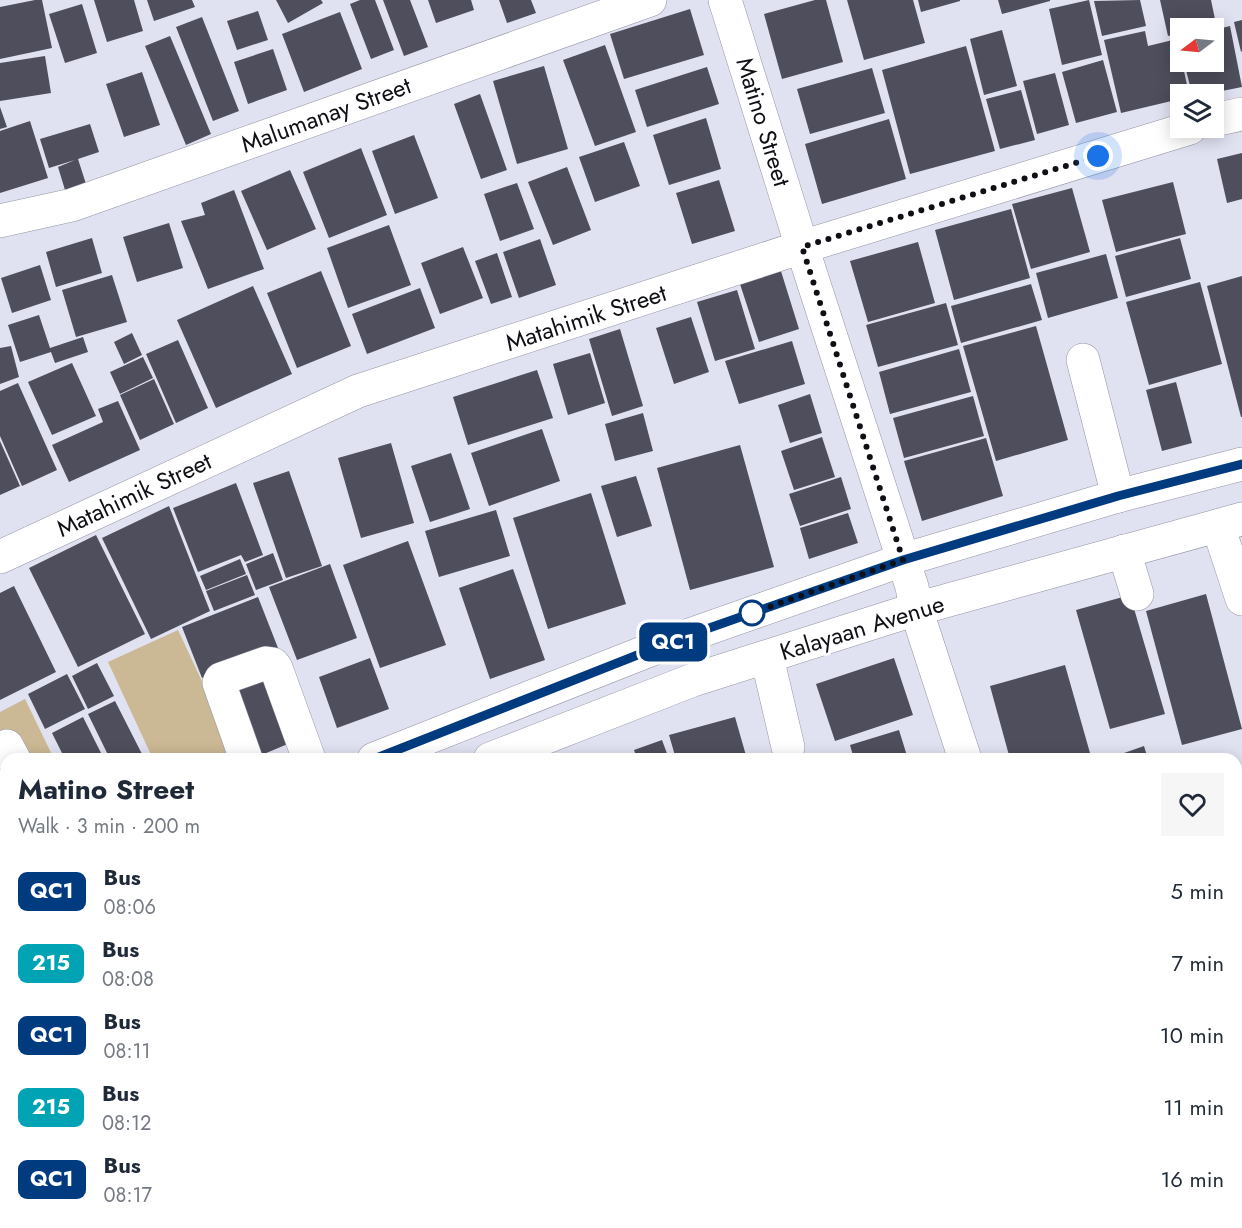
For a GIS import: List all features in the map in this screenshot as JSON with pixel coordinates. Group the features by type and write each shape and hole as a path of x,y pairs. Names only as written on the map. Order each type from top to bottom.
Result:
{"street":[{"name":"Malumanay Street","path":"0,220 72,205 650,0"},
{"name":"Matino Street","path":"725,0 963,753"},
{"path":"1224,118 1242,114"},
{"name":"Matahimik Street","path":"0,557 358,391 802,247 1170,134"},
{"path":"1083,360 1118,496"},
{"name":"Kalayaan Avenue","path":"389,753 678,639 903,560 1118,496 1242,464"},
{"path":"1230,523 1242,599"},
{"name":"Kalayaan Avenue","path":"505,753 693,680 916,609 1230,523"},
{"path":"1124,551 1137,594"},
{"path":"766,657 788,747"},
{"path":"244,753 219,683 221,679 266,663 273,664 276,668 307,753"}],"shaded area":[{"path":"178,630 234,750 227,753 150,753 108,662"},
{"path":"25,699 51,753 0,753 0,712"}],"building":[{"path":"42,0 52,48 0,59 0,7"},
{"path":"94,0 134,0 143,31 107,42"},
{"path":"147,0 192,0 195,7 154,21"},
{"path":"276,0 321,0 323,3 288,23"},
{"path":"360,0 375,0 394,50 371,59 350,4"},
{"path":"383,0 410,0 428,47 404,56"},
{"path":"428,0 471,0 474,10 436,23"},
{"path":"499,0 531,0 536,13 507,23"},
{"path":"815,0 826,0 843,62 782,79 764,14"},
{"path":"847,0 913,0 925,43 864,60"},
{"path":"918,0 960,0 960,1 921,12"},
{"path":"998,0 1050,0 1050,1 1002,14"},
{"path":"1089,0 1102,55 1062,65 1049,9"},
{"path":"1140,0 1146,26 1102,36 1094,1"},
{"path":"1160,0 1211,0 1215,18 1170,18 1170,36 1168,36"},
{"path":"82,4 97,53 65,63 49,14"},
{"path":"690,9 704,55 624,79 610,34"},
{"path":"258,11 268,40 237,50 227,21"},
{"path":"340,12 362,69 304,92 282,34"},
{"path":"202,17 239,111 213,121 176,27"},
{"path":"1242,20 1242,51 1241,52 1234,22"},
{"path":"1230,26 1242,87 1224,91 1224,84 1190,84 1186,72 1224,72 1224,28"},
{"path":"1002,30 1017,86 984,95 970,39"},
{"path":"1145,31 1148,46 1170,41 1170,72 1184,72 1187,84 1170,84 1170,101 1121,113 1104,40"},
{"path":"170,36 211,134 186,145 145,46"},
{"path":"605,45 636,132 595,146 563,60"},
{"path":"966,46 995,151 910,174 882,70"},
{"path":"273,49 287,90 248,104 234,62"},
{"path":"45,56 51,93 0,101 0,63"},
{"path":"1103,60 1117,112 1076,123 1062,72"},
{"path":"544,66 568,149 517,164 493,81"},
{"path":"707,67 719,104 647,127 635,90"},
{"path":"872,68 885,113 810,134 797,89"},
{"path":"142,72 160,125 124,137 106,84"},
{"path":"1055,73 1069,125 1037,134 1023,81"},
{"path":"1021,90 1035,140 1000,149 986,99"},
{"path":"480,94 507,170 481,179 454,104"},
{"path":"0,107 7,127 0,129"},
{"path":"706,118 721,169 669,185 653,135"},
{"path":"889,119 906,179 822,204 805,144"},
{"path":"30,121 48,178 0,193 0,131"},
{"path":"90,124 99,152 78,159 86,184 65,190 58,167 75,160 49,168 40,139"},
{"path":"414,135 438,198 395,214 372,151"},
{"path":"624,142 640,186 595,202 579,157"},
{"path":"361,148 387,215 329,238 303,172"},
{"path":"1242,153 1242,199 1227,203 1217,159"},
{"path":"567,167 591,230 553,245 528,182"},
{"path":"290,170 316,229 267,250 241,191"},
{"path":"719,180 735,231 692,244 676,193"},
{"path":"1173,182 1186,234 1116,252 1102,200"},
{"path":"517,183 534,229 500,241 484,194"},
{"path":"1072,188 1090,252 1031,269 1012,204"},
{"path":"234,190 264,269 208,289 181,221 205,215 201,203"},
{"path":"1011,209 1030,278 954,300 935,230"},
{"path":"169,223 183,268 137,282 123,237"},
{"path":"389,225 411,285 348,308 327,248"},
{"path":"92,238 102,273 56,287 46,252"},
{"path":"1180,238 1191,279 1126,297 1115,256"},
{"path":"540,239 556,285 519,298 503,252"},
{"path":"918,242 935,303 868,322 850,261"},
{"path":"463,247 483,298 440,314 421,263"},
{"path":"497,253 512,297 491,304 475,261"},
{"path":"1106,254 1118,298 1048,318 1036,273"},
{"path":"40,265 51,300 12,313 1,278"},
{"path":"780,268 799,329 759,342 739,281"},
{"path":"321,271 351,346 297,368 267,293"},
{"path":"112,275 127,322 76,337 62,290"},
{"path":"1242,276 1242,417 1241,417 1207,286"},
{"path":"1200,282 1222,364 1149,385 1126,302"},
{"path":"1031,284 1042,320 961,343 951,306"},
{"path":"253,286 292,374 216,408 177,320"},
{"path":"420,288 435,328 367,354 352,314"},
{"path":"737,290 755,349 715,361 697,302"},
{"path":"946,303 958,345 878,367 866,325"},
{"path":"39,315 50,348 83,337 88,352 55,363 51,352 20,362 8,325"},
{"path":"691,317 709,372 674,384 656,328"},
{"path":"1036,326 1068,440 996,461 963,346"},
{"path":"620,329 643,406 612,416 589,339"},
{"path":"132,333 142,355 124,364 114,342"},
{"path":"178,340 208,408 176,423 146,354"},
{"path":"792,341 805,384 739,404 725,361"},
{"path":"11,346 19,377 0,384 0,348"},
{"path":"959,349 971,392 890,414 879,372"},
{"path":"590,353 605,403 568,415 553,364"},
{"path":"143,357 153,378 120,394 110,372"},
{"path":"72,363 96,416 52,435 28,382"},
{"path":"537,370 553,418 468,445 453,397"},
{"path":"154,379 174,424 140,440 120,395"},
{"path":"1176,382 1192,443 1162,451 1146,390"},
{"path":"18,383 57,470 22,486 0,436 0,391"},
{"path":"810,394 822,433 790,443 778,405"},
{"path":"973,396 984,436 904,458 893,418"},
{"path":"118,401 140,450 69,482 52,445 103,422 98,409"},
{"path":"643,413 653,451 615,461 605,424"},
{"path":"542,429 560,481 489,506 471,453"},
{"path":"822,437 835,477 794,490 781,451"},
{"path":"986,438 1003,496 922,521 904,461"},
{"path":"0,441 20,486 0,495"},
{"path":"391,443 414,523 361,538 338,458"},
{"path":"740,445 774,567 690,590 657,468"},
{"path":"451,453 470,509 430,522 411,466"},
{"path":"289,471 322,566 286,578 253,483"},
{"path":"636,476 652,526 617,537 601,486"},
{"path":"841,477 851,509 800,526 789,494"},
{"path":"236,483 263,555 245,562 241,555 198,572 173,508"},
{"path":"591,493 626,604 548,629 513,518"},
{"path":"169,506 210,611 151,639 102,538"},
{"path":"496,510 510,556 439,577 425,531"},
{"path":"848,513 858,543 809,559 800,528"},
{"path":"96,535 145,634 78,667 29,568"},
{"path":"408,541 446,645 380,668 343,565"},
{"path":"273,553 283,580 256,590 246,564"},
{"path":"240,559 246,574 206,590 200,576"},
{"path":"330,564 357,638 297,660 269,587"},
{"path":"513,569 545,660 490,679 459,588"},
{"path":"247,575 255,595 214,611 206,591"},
{"path":"14,586 56,672 0,700 0,593"},
{"path":"1206,594 1242,729 1182,745 1146,611"},
{"path":"1130,595 1165,714 1110,729 1076,610"},
{"path":"258,597 278,648 202,678 182,627"},
{"path":"370,658 389,709 337,728 319,677"},
{"path":"894,658 913,715 835,741 816,684"},
{"path":"97,663 114,696 88,709 72,676"},
{"path":"1065,665 1090,753 1008,753 990,686"},
{"path":"267,669 295,741 266,753 258,753 230,684"},
{"path":"67,674 85,709 45,729 28,694"},
{"path":"115,701 141,753 107,753 88,714"},
{"path":"83,717 101,753 62,753 52,733"},
{"path":"735,717 745,753 674,753 669,735"},
{"path":"899,730 906,753 852,753 850,745"},
{"path":"662,740 667,753 635,753 634,750"},
{"path":"1144,746 1146,753 1124,753"}],"bus line":[{"name":"QC1","path":"389,753 678,639 903,560 1118,496 1242,464"}],"route":[{"path":"752,613 746,615 903,560 802,247 1098,156"}]}
